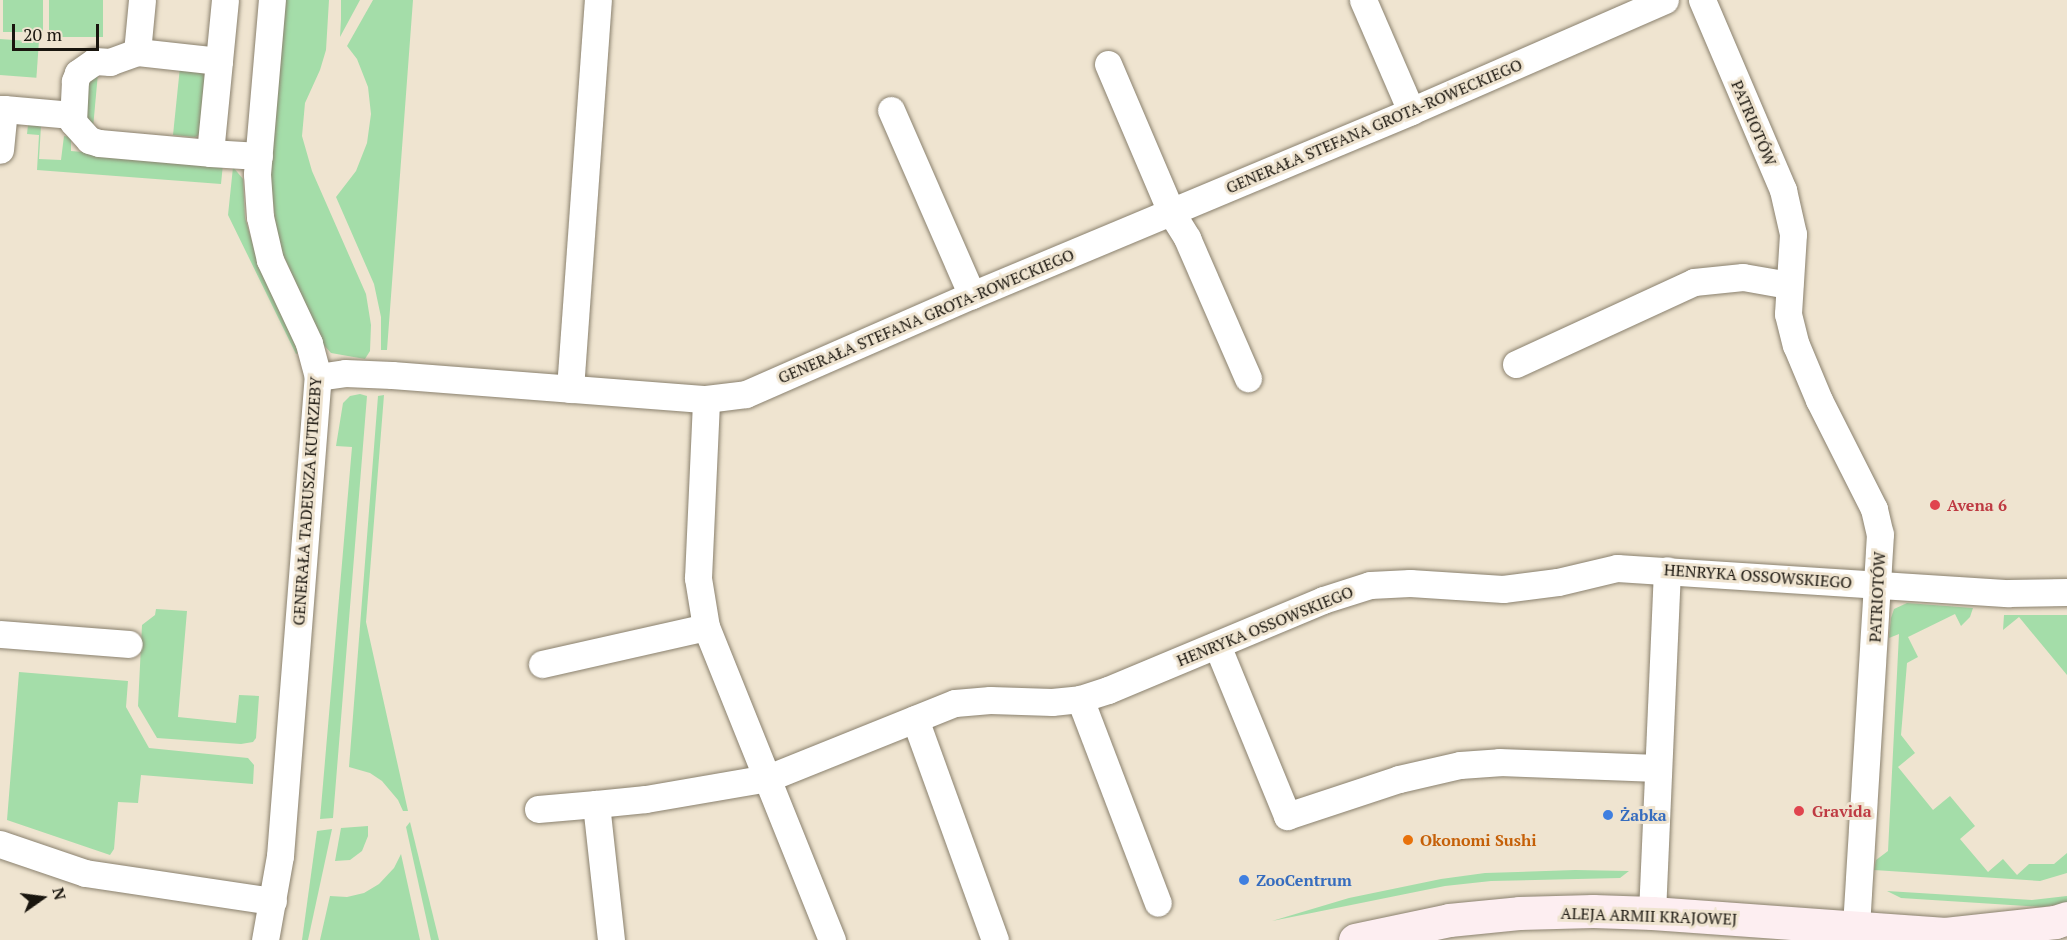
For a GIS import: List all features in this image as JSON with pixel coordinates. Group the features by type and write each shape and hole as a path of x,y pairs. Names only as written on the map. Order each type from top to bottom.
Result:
{"street":[{"path":"137,52 142,0"},
{"path":"210,153 225,0"},
{"name":"GENERAŁA TADEUSZA KUTRZEBY","path":"265,940 273,901 282,826 318,377 309,343 270,260 260,217 259,156 272,0"},
{"path":"570,389 598,0"},
{"path":"1363,0 1411,111"},
{"name":"GENERAŁA STEFANA GROTA-ROWECKIEGO","path":"318,377 345,374 392,375 706,399 746,394 972,295 1411,111 1665,0"},
{"name":"PATRIOTÓW","path":"1702,0 1783,190 1793,234 1788,314 1796,345 1819,400 1874,509 1881,534 1856,934"},
{"path":"219,61 137,52 110,62 95,60 82,68 75,81 72,115 78,130 89,140 259,156"},
{"path":"1108,64 1170,212 1187,238 1248,378"},
{"path":"0,150 2,109 72,115"},
{"path":"891,110 972,295"},
{"path":"1516,364 1694,282 1743,277 1789,285"},
{"path":"706,399 698,579 706,627 832,940"},
{"name":"HENRYKA OSSOWSKIEGO","path":"538,809 646,799 768,778 955,703 990,700 1052,702 1080,699 1108,690 1323,600 1370,585 1410,583 1503,589 1558,582 1617,568 2008,593 2067,592"},
{"path":"1652,913 1667,570"},
{"path":"542,664 706,627"},
{"path":"0,634 129,644"},
{"path":"1217,645 1287,816 1399,779 1460,765 1498,762 1658,768"},
{"path":"1080,699 1158,903"},
{"path":"915,719 995,940"},
{"path":"596,804 611,940"},
{"path":"0,844 85,873 273,901"},
{"name":"ALEJA ARMII KRAJOWEJ","path":"1355,940 1405,928 1485,915 1593,911 1652,913 1856,934 1955,937 2055,922 2067,918"}],"green space":[{"path":"3,0 43,0 43,32 3,32"},
{"path":"49,0 103,0 103,37 49,37"},
{"path":"286,0 329,0 326,50 305,103 302,136 312,171 366,294 371,325 370,351 365,359 331,353 323,344 282,252 276,229 270,173"},
{"path":"341,0 360,0 340,37 341,19"},
{"path":"373,0 413,0 387,350 381,350 381,317 374,284 336,197 356,171 367,143 371,114 368,87 357,59 347,46"},
{"path":"0,39 39,42 36,78 0,75"},
{"path":"180,67 202,69 205,73 199,135 195,137 173,135"},
{"path":"98,73 93,128 85,119 88,77"},
{"path":"28,125 41,126 39,159 61,160 64,136 71,137 71,151 223,164 221,184 37,170 39,135 27,134"},
{"path":"233,167 243,179 245,218 259,265 294,342 298,353 296,354 228,215"},
{"path":"360,394 367,396 333,818 320,819 352,447 336,446 343,403 350,396"},
{"path":"384,395 366,622 408,811 403,811 398,800 382,781 370,773 349,767 378,396"},
{"path":"1907,603 1973,608 1970,617 1961,626 1955,614 1908,637 1918,657 1907,663 1901,735 1915,753 1898,767 1933,810 1950,796 1975,826 1960,839 1988,872 2003,859 2017,875 2029,864 2054,864 2067,853 2067,873 2040,881 1874,870 1876,860 1888,851 1899,634 1889,638 1891,618 1894,609"},
{"path":"156,609 187,611 178,717 236,723 239,695 259,696 256,738 253,742 241,744 157,738 138,706 142,625 155,615"},
{"path":"2004,615 2067,615 2067,675 2019,617 2003,630"},
{"path":"19,672 128,681 126,707 149,748 248,758 254,765 253,784 141,775 138,803 118,802 114,849 110,855 7,820"},
{"path":"410,822 439,940 431,940 406,827"},
{"path":"368,826 368,836 362,851 350,860 335,861 341,828"},
{"path":"332,829 308,940 302,940 317,831"},
{"path":"401,854 420,940 320,940 330,896 347,897 364,893 379,884 394,868"},
{"path":"1629,871 1620,878 1491,881 1445,886 1272,921 1349,898 1441,879 1485,873"},
{"path":"1887,891 2032,900 2067,896 2067,903 2042,907 1901,898"}],"place":[{"name":"Avena 6","path":"1935,505"},
{"name":"Gravida","path":"1799,811"},
{"name":"Żabka","path":"1608,815"},
{"name":"Okonomi Sushi","path":"1408,840"},
{"name":"ZooCentrum","path":"1244,880"}]}
